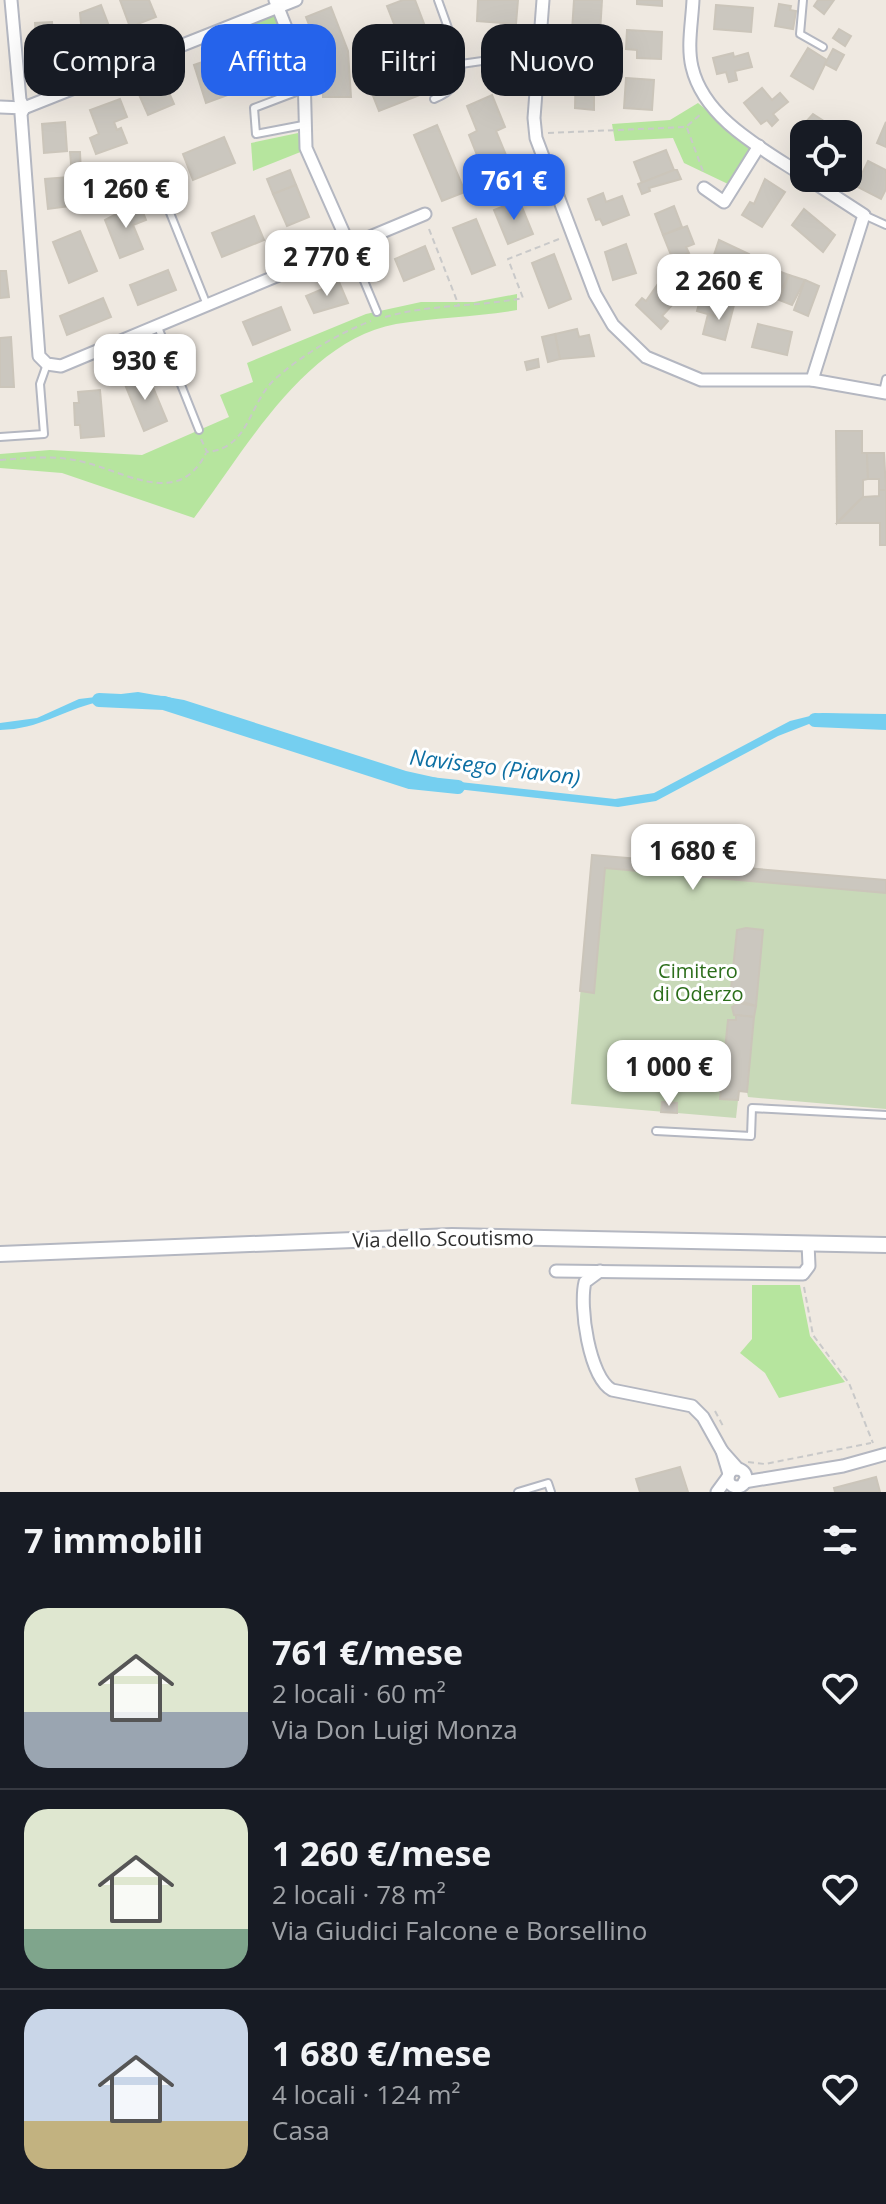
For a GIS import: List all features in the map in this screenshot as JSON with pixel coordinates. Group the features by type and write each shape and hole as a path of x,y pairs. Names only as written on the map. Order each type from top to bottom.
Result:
{"street":[{"path":"11,0 20,100 24,108"},
{"path":"0,107 24,108 276,4 296,0"},
{"path":"541,24 543,0"},
{"path":"693,0 691,66 711,106 759,146 790,166"},
{"path":"276,4 284,24"},
{"path":"304,96 306,148 349,245"},
{"path":"537,96 536,134 571,234 602,309 646,357 664,368 701,380 812,380 884,392"},
{"path":"24,108 21,114 39,356 47,364 61,366 425,214"},
{"path":"704,188 724,202 759,146"},
{"path":"812,380 864,215 829,192"},
{"name":"Via dello Scoutismo","path":"0,1254 452,1236 886,1245"},
{"path":"556,1271 803,1274 809,1266 808,1243"},
{"path":"601,1271 585,1282 584,1318 602,1382 612,1390 692,1406 703,1417 733,1478 771,1477 843,1466 882,1455"}],"lane":[{"path":"438,0 447,24"},
{"path":"803,0 800,34 823,47"},
{"path":"286,96 254,108 256,134 303,125"},
{"path":"434,99 440,96"},
{"path":"158,183 207,305"},
{"path":"864,215 886,225"},
{"path":"349,245 377,312"},
{"path":"158,327 199,430"},
{"path":"0,437 44,434 40,384 47,364"},
{"path":"884,392 886,379"},
{"path":"656,1131 751,1136 752,1108 886,1115"},
{"path":"518,1492 548,1483 551,1492"}],"path":[{"path":"536,134 686,127 711,106"},
{"path":"686,127 707,181 704,188"},
{"path":"429,229 460,307"},
{"path":"0,460 70,459 163,484 193,474 207,452 226,448 239,439 261,393 322,345 367,322 405,311 523,298 508,259 571,234"},
{"path":"199,430 207,452"},
{"path":"803,1274 805,1307 813,1335 849,1383 872,1442 882,1455"},
{"path":"710,1409 716,1411 726,1431"},
{"path":"733,1478 765,1464 872,1442"}],"green space":[{"path":"272,16 277,18 279,24 253,24"},
{"path":"698,103 752,147 728,184 684,163 673,138 615,141 612,124 670,120"},
{"path":"298,133 303,151 253,171 251,143"},
{"path":"517,294 517,310 396,324 363,334 333,352 280,402 194,518 62,473 0,468 0,454 50,450 142,455 229,417 220,395 253,382 247,363 366,314 421,302 474,302"},
{"name":"Cimitero di Oderzo","path":"592,855 886,880 886,1109 748,1097 747,1092 739,1091 736,1118 571,1104"},
{"path":"752,1285 800,1285 810,1336 845,1382 779,1398 765,1373 740,1353 752,1339"}],"water":[{"path":"138,692 184,700 406,771 451,781 615,799 654,793 790,721 822,713 886,714 886,724 841,719 809,724 778,736 656,801 618,807 457,789 386,772 162,701 106,700 39,723 0,730 0,723 37,718 79,699"}],"building":[{"path":"120,0 149,0 156,17 129,24"},
{"path":"403,0 415,0 424,24 394,24 387,6"},
{"path":"478,0 518,0 516,24 477,21"},
{"path":"574,0 602,0 601,24 572,24"},
{"path":"637,0 662,0 662,6 637,4"},
{"path":"818,0 834,0 824,14 814,6"},
{"path":"779,4 791,6 790,10 796,11 793,29 775,26"},
{"path":"101,5 108,24 81,24 80,13"},
{"path":"716,5 753,8 751,32 714,29"},
{"path":"331,7 348,51 351,97 323,97 336,96 336,24 309,24 306,17"},
{"path":"839,29 851,36 845,46 833,38"},
{"path":"627,30 662,32 661,59 637,58 637,50 626,49"},
{"path":"808,48 827,60 813,89 791,76"},
{"path":"833,49 844,55 836,70 825,64"},
{"path":"733,53 734,57 748,53 752,67 735,71 737,80 729,82 726,72 717,74 713,58"},
{"path":"201,63 201,87 194,65"},
{"path":"626,78 654,80 652,110 624,108"},
{"path":"762,88 772,100 780,93 788,102 773,114 778,120 772,126 767,120 761,124 744,103"},
{"path":"140,96 170,96 174,104 148,115"},
{"path":"204,96 225,96 206,103"},
{"path":"373,96 417,96 379,111"},
{"path":"492,96 505,127 496,131 508,160 483,170 469,135 477,131 467,106"},
{"path":"575,96 594,96 594,110 575,108"},
{"path":"120,99 127,117 114,122 117,130 121,128 127,143 96,154 90,138 99,134 90,110"},
{"path":"813,114 822,120 808,120"},
{"path":"65,122 67,151 44,153 42,124"},
{"path":"886,122 886,147 877,143"},
{"path":"437,125 465,192 442,201 414,135"},
{"path":"224,137 235,163 193,180 183,154"},
{"path":"666,150 674,170 642,183 634,162"},
{"path":"70,152 80,152 81,174 72,175"},
{"path":"868,161 886,170 886,189 881,199 862,189 862,174"},
{"path":"290,170 296,185 273,194 267,179"},
{"path":"674,170 681,179 649,188 650,191 642,194 638,184"},
{"path":"69,177 71,206 48,209 45,179"},
{"path":"765,179 785,192 762,227 742,215 750,202 754,204"},
{"path":"296,185 309,217 287,226 273,194"},
{"path":"603,193 606,202 622,196 629,215 603,225 600,219 596,220 588,199"},
{"path":"519,200 533,234 508,244 494,210"},
{"path":"139,202 146,220 133,225 143,249 120,258 105,220"},
{"path":"674,206 682,227 663,235 655,214"},
{"path":"804,209 835,235 823,252 792,225"},
{"path":"254,216 264,240 222,257 212,233"},
{"path":"476,219 495,265 472,274 453,228"},
{"path":"687,226 694,244 686,247 689,253 673,260 663,235"},
{"path":"80,231 97,271 69,283 53,242"},
{"path":"719,240 749,254 742,276 712,261"},
{"path":"626,244 636,273 613,280 605,252"},
{"path":"425,246 434,269 404,281 395,259"},
{"path":"554,254 571,299 549,308 532,263"},
{"path":"712,261 728,266 726,271 742,276 742,280 710,271"},
{"path":"773,269 789,275 776,299 764,294"},
{"path":"168,270 176,290 138,305 130,285"},
{"path":"0,271 6,271 9,297 0,298"},
{"path":"789,275 805,280 792,305 779,300"},
{"path":"805,280 819,286 808,316 794,310"},
{"path":"660,281 669,289 665,294 674,303 662,316 668,321 661,329 636,305 642,298 646,301"},
{"path":"339,282 348,303 314,313 306,296"},
{"path":"701,296 722,302 718,317 697,311"},
{"path":"103,298 111,317 67,335 60,316"},
{"path":"722,302 734,305 725,340 703,334 708,314 718,317"},
{"path":"281,307 290,330 253,345 243,322"},
{"path":"758,324 792,332 787,355 752,347"},
{"path":"577,329 579,337 589,335 594,356 560,359 555,334"},
{"path":"555,334 560,359 548,362 542,337"},
{"path":"11,337 14,387 0,387 0,338"},
{"path":"538,359 539,367 527,370 525,362"},
{"path":"147,373 167,421 144,431 124,382"},
{"path":"100,390 104,436 81,438 80,425 75,425 74,403 79,403 78,392"},
{"path":"836,431 862,431 862,453 867,453 868,479 863,480 863,497 837,523"},
{"path":"867,453 884,453 886,490 879,490 879,479 868,479"},
{"path":"879,490 886,490 886,545 880,545 880,523 837,523 863,497 879,496"},
{"path":"592,855 886,880 886,893 605,868 594,993 580,991"},
{"path":"737,930 763,930 756,1006 730,998"},
{"path":"738,1003 756,1006 754,1017 734,1015 732,1007"},
{"path":"736,1015 754,1017 747,1092 739,1091 738,1100 720,1099 728,1020 736,1020"},
{"path":"624,1063 688,1069 686,1090 622,1083"},
{"path":"662,1102 677,1103 677,1113 661,1112"},
{"path":"680,1467 688,1492 640,1492 636,1479"},
{"path":"876,1477 880,1492 835,1492 834,1488"}],"waterway":[{"name":"Navisego (Piavon)","path":"99,700 164,703 410,782 458,787"},
{"name":"Navisego (Piavon)","path":"815,720 886,723"}]}
